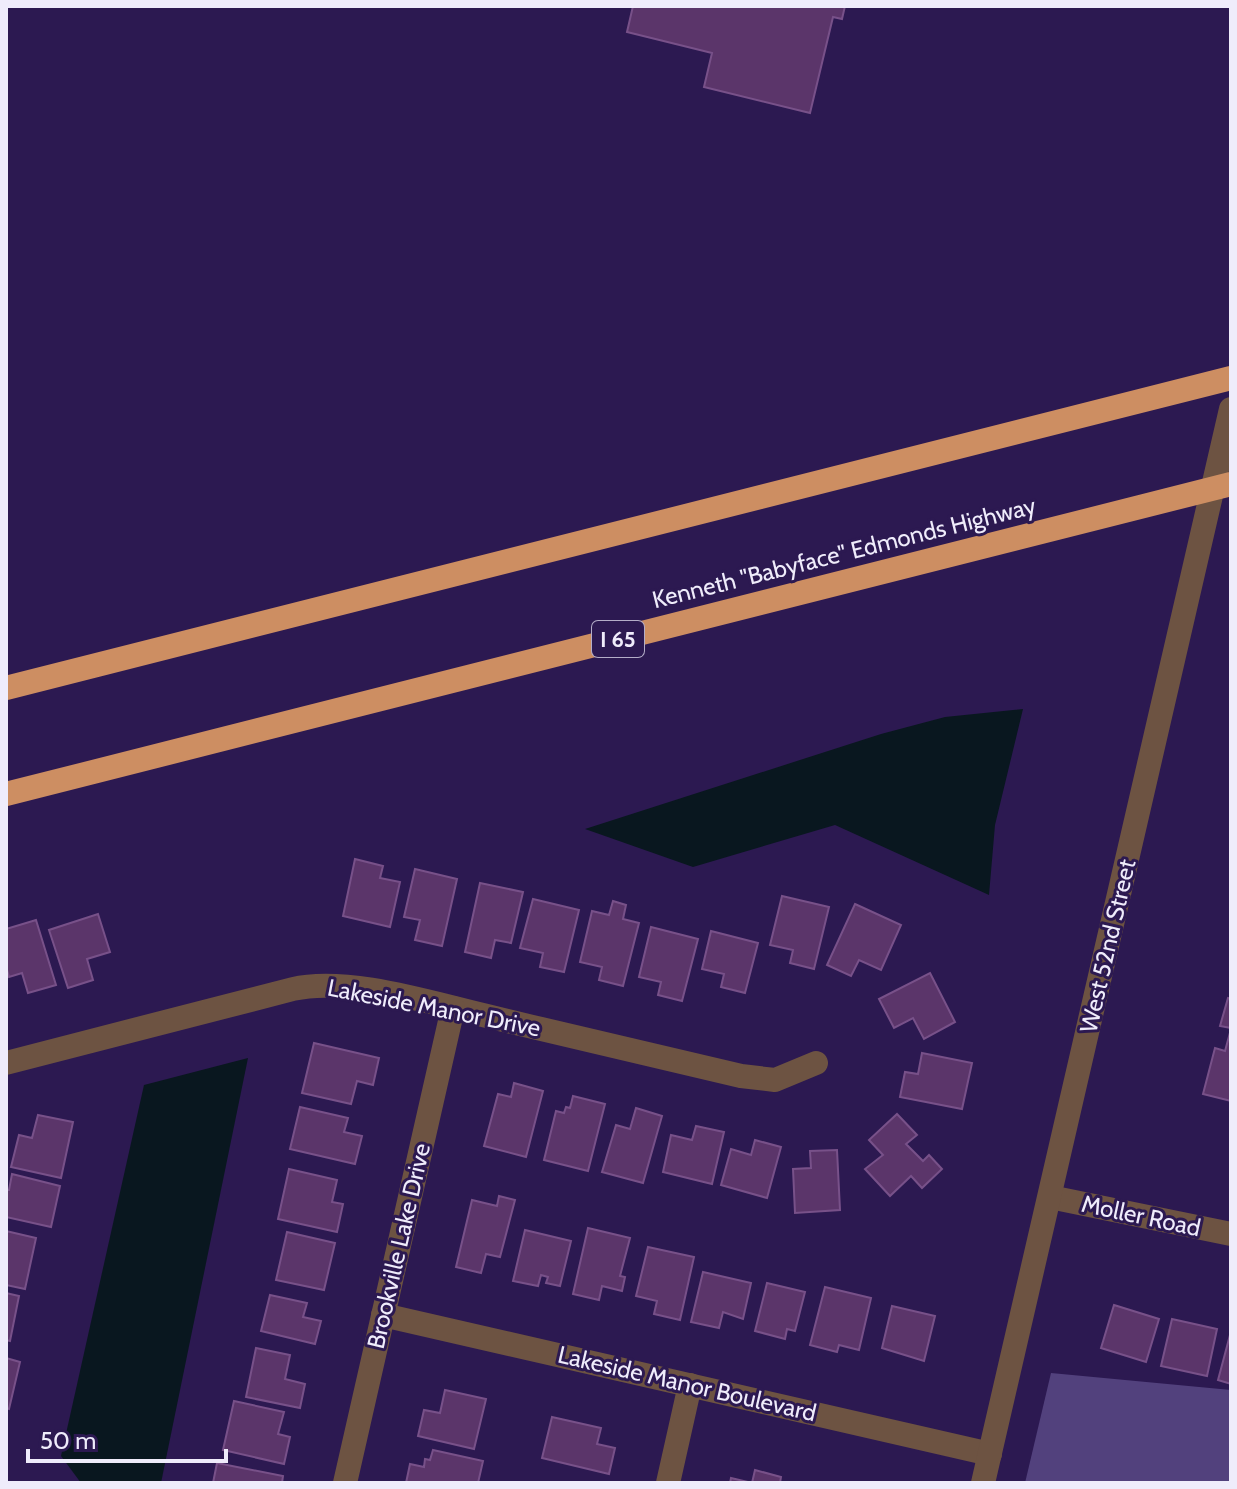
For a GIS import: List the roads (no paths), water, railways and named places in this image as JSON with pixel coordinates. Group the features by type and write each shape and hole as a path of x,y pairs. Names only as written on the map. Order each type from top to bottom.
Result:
{"highway":[{"path":"6,688 1231,378"},
{"name":"Kenneth \"Babyface\" Edmonds Highway","path":"6,794 1231,484"}],"street":[{"name":"West 52nd Street","path":"983,1483 1231,409"},
{"name":"Lakeside Manor Drive","path":"6,1063 307,986 348,986 741,1076 775,1080 816,1063"},
{"name":"Brookville Lake Drive","path":"345,1483 453,1008"},
{"name":"Moller Road","path":"1050,1197 1231,1234"},
{"name":"Lakeside Manor Boulevard","path":"383,1315 990,1454"},
{"path":"668,1483 690,1385"}]}
